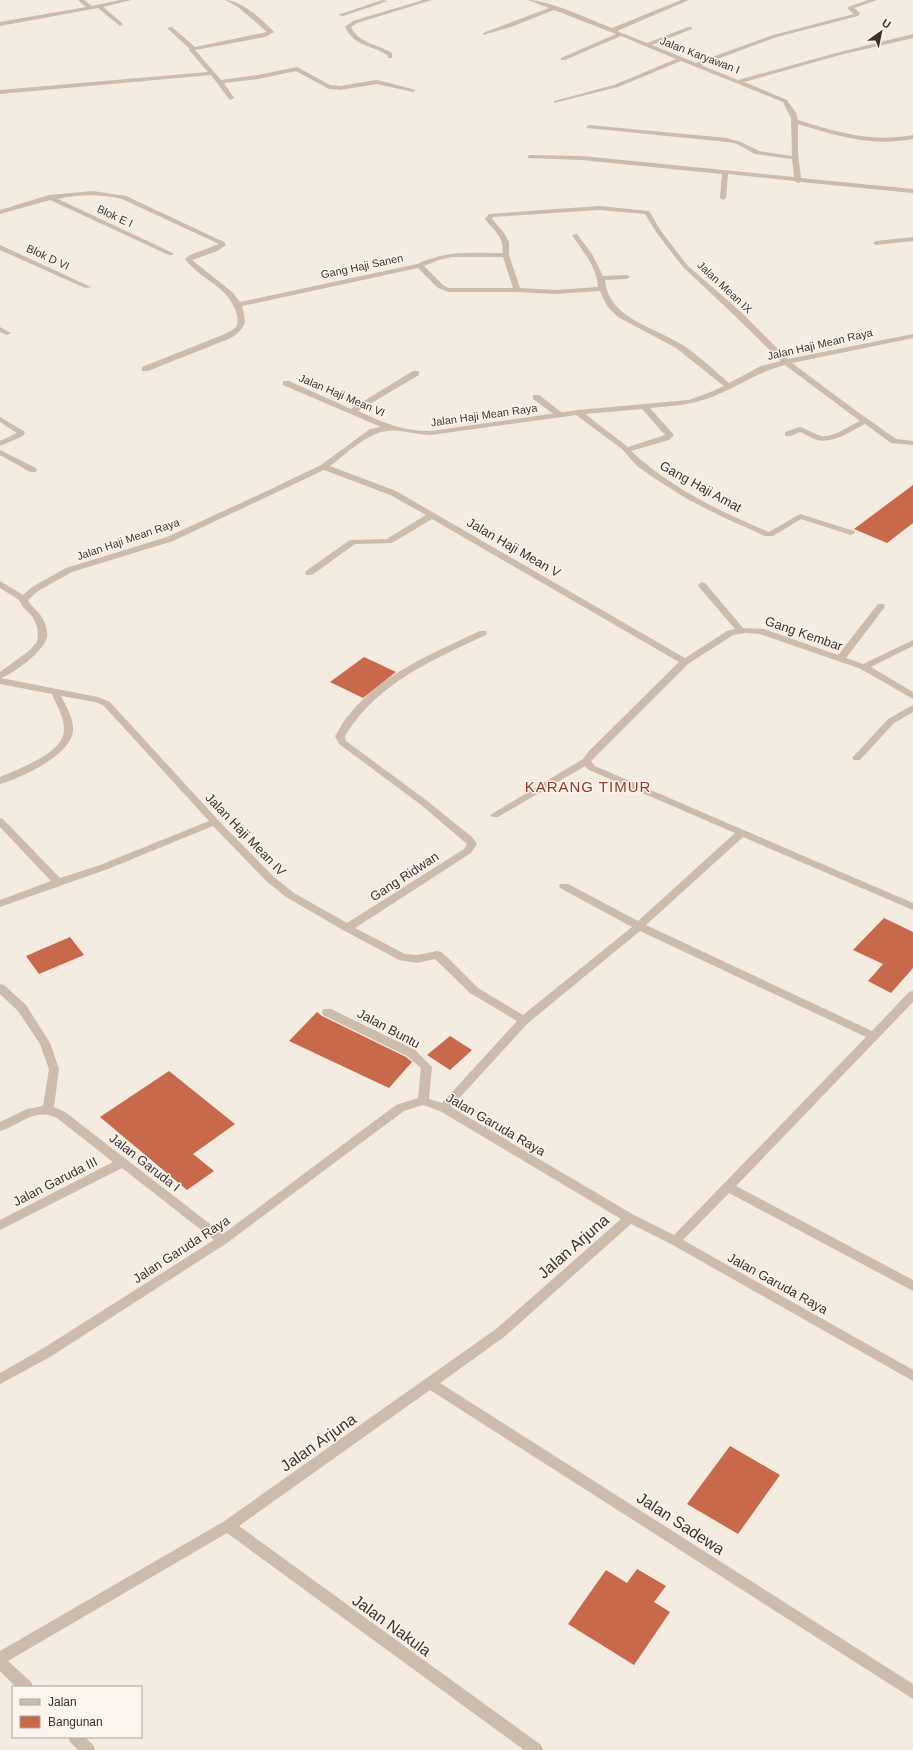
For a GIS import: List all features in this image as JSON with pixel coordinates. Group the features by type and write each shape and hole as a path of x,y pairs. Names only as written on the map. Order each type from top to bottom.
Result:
{"street":[{"path":"81,0 91,8"},
{"path":"0,24 128,0"},
{"path":"192,47 271,32 240,6 228,0"},
{"path":"341,15 384,0 401,8"},
{"path":"390,57 390,54 385,50 365,45 358,40 350,32 348,27 355,22 429,0"},
{"name":"Jalan Karyawan I","path":"531,0 613,30 647,46 740,81 785,101 790,106 796,121 796,158 798,180"},
{"path":"613,30 686,0"},
{"path":"695,65 775,36 856,15 857,13 850,8 874,0"},
{"path":"99,6 120,24"},
{"path":"485,34 555,8"},
{"path":"170,28 192,47 191,49 220,82 231,98"},
{"path":"647,46 690,28"},
{"path":"562,60 621,34"},
{"path":"740,81 838,54 913,36"},
{"path":"556,102 616,86 681,59"},
{"path":"220,82 258,77 297,69 329,87 340,88 377,82 413,90"},
{"path":"0,92 212,74"},
{"path":"796,121 860,139 883,141 913,137"},
{"path":"589,127 727,140 738,143 757,153 796,158"},
{"path":"530,157 582,158 913,192"},
{"path":"723,198 725,172"},
{"path":"0,212 49,197 103,194 120,196 222,243 224,246 218,249 195,255 188,259 192,264 230,292 238,305 242,320 239,328 228,336 145,369"},
{"name":"Blok E I","path":"49,197 171,254"},
{"name":"Jalan Mean IX","path":"506,255 506,242 502,234 488,219 491,216 562,209 599,208 644,211 649,214 658,232 685,266 737,313 786,362 894,441 913,443"},
{"path":"576,235 589,254 601,278 602,289 610,304 621,315 679,346 729,386"},
{"path":"876,243 913,239"},
{"name":"Blok D VI","path":"0,247 86,287"},
{"path":"419,266 437,258 452,255 506,255 517,290"},
{"name":"Gang Haji Sanen","path":"238,305 419,266 425,269 442,289 568,292 602,289"},
{"path":"601,278 627,277"},
{"path":"0,330 8,334"},
{"name":"Jalan Haji Mean Raya","path":"23,599 35,589 70,570 170,539 272,492 324,467 373,431 389,428 418,434 431,434 578,412 690,402 711,395 764,368 786,362 913,336"},
{"path":"353,411 416,373"},
{"name":"Jalan Haji Mean VI","path":"286,383 389,428"},
{"path":"536,397 561,415"},
{"name":"Gang Haji Amat","path":"644,406 670,435 666,438 626,449 642,467 667,484 701,503 768,534 773,534 800,516 851,532"},
{"path":"578,412 626,449"},
{"path":"0,419 21,432 20,434 0,444"},
{"path":"788,434 800,429 819,438 831,438 865,421"},
{"path":"0,452 33,470"},
{"name":"Jalan Haji Mean V","path":"324,467 393,493 685,662"},
{"path":"309,573 353,542 389,541 432,515"},
{"path":"0,584 23,599 26,606 37,617 43,632 42,641 32,652 0,676"},
{"path":"702,584 741,631"},
{"path":"840,658 881,606"},
{"name":"Gang Kembar","path":"495,815 586,761 603,742 685,662 730,633 761,630 864,667 913,696"},
{"name":"Gang Ridwan","path":"347,928 468,851 472,844 469,839 423,802 342,742 340,736 362,705 388,683 412,667 483,633"},
{"path":"864,667 913,643"},
{"name":"Jalan Haji Mean IV","path":"0,681 98,700 107,704 215,822 270,879 290,895 347,928 410,959 437,955 450,965 468,985 486,999 524,1020"},
{"path":"0,781 44,762 59,750 66,740 69,730 55,691"},
{"path":"857,758 891,721 913,708"},
{"path":"586,761 592,768 913,907"},
{"path":"0,821 58,882"},
{"path":"0,904 58,882 104,867 215,822"},
{"path":"444,1108 524,1020 639,926 741,833"},
{"path":"564,886 639,926 874,1036"},
{"path":"0,988 22,1008 45,1043 54,1069 48,1109 31,1112 0,1126"},
{"path":"675,1241 913,995"},
{"name":"Jalan Buntu","path":"327,1012 411,1053 427,1067 423,1101"},
{"name":"Jalan Garuda Raya","path":"0,1379 46,1353 223,1240 400,1108 423,1101 444,1108 630,1218 675,1241 913,1376"},
{"name":"Jalan Garuda I","path":"48,1109 61,1115 223,1240"},
{"name":"Jalan Garuda III","path":"0,1225 123,1162"},
{"path":"728,1187 913,1286"},
{"name":"Jalan Arjuna","path":"0,1658 228,1526 500,1333 630,1218"},
{"name":"Jalan Sadewa","path":"430,1383 913,1692"},
{"name":"Jalan Nakula","path":"228,1526 536,1750"},
{"path":"0,1662 25,1686"},
{"path":"76,1738 88,1750"}],"building":[{"path":"913,485 913,523 887,543 854,529"},
{"path":"364,657 396,672 363,698 330,682"},
{"path":"884,918 913,932 913,968 891,993 868,981 883,964 853,950"},
{"path":"70,937 84,955 39,974 26,956"},
{"path":"317,1012 322,1016 406,1057 412,1062 389,1088 289,1041"},
{"path":"450,1036 472,1050 450,1070 427,1055"},
{"path":"169,1071 235,1124 193,1154 214,1171 187,1190 100,1117"},
{"path":"730,1446 780,1475 738,1534 687,1504"},
{"path":"637,1569 666,1586 654,1602 670,1612 634,1665 568,1624 606,1570 627,1583"}],"district":[{"name":"KARANG TIMUR","path":"588,787"}]}
